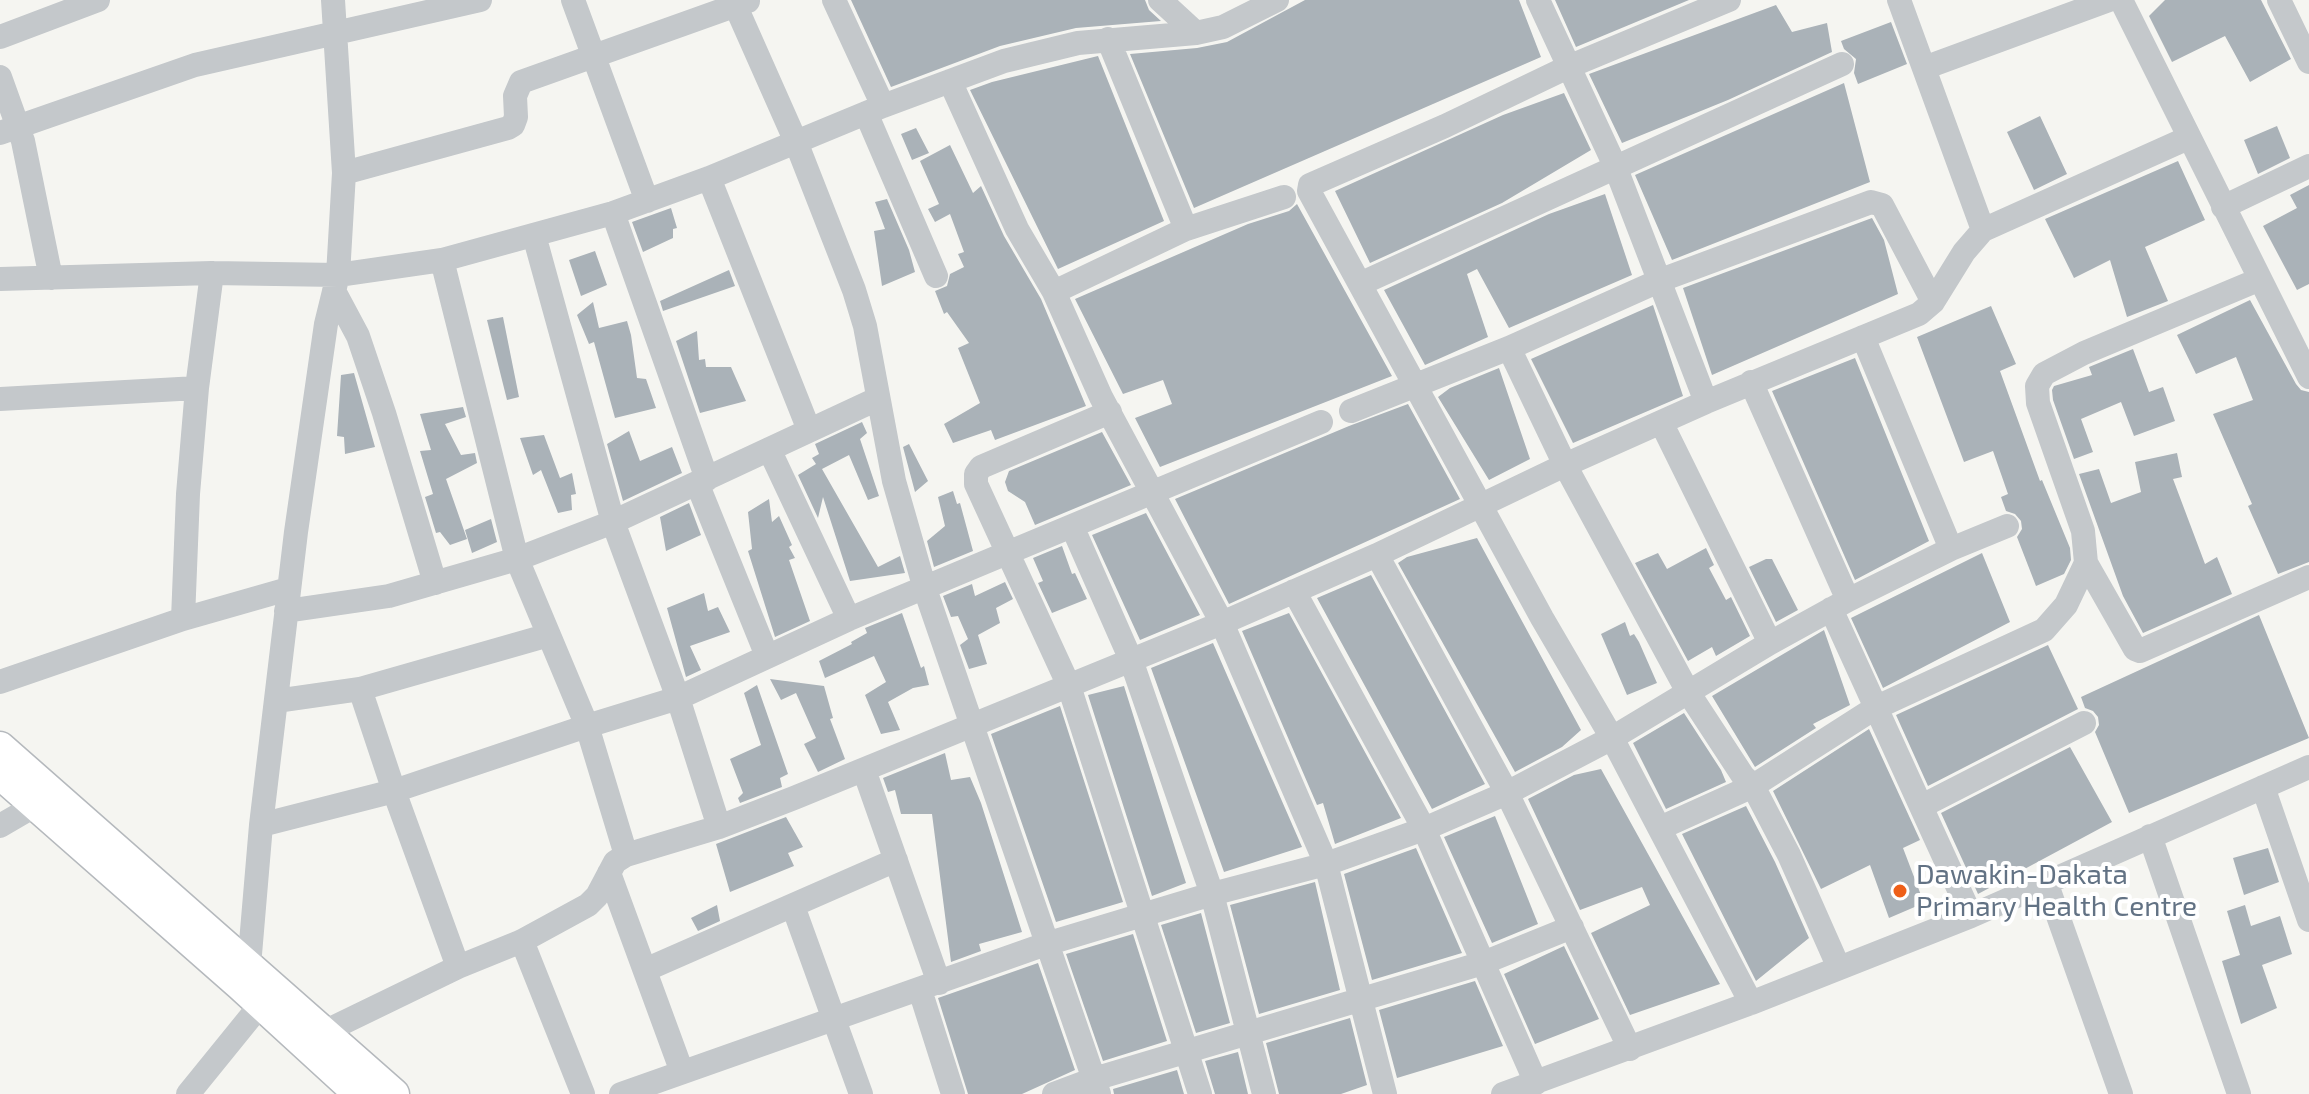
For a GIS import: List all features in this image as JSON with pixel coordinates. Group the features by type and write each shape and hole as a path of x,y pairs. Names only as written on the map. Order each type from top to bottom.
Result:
{"main road":[{"path":"0,747 394,1094"},
{"path":"0,774 359,1094"}],"street":[{"path":"0,37 98,0"},
{"path":"249,966 261,825 287,600 326,324 336,283 344,173 333,0"},
{"path":"9,130 195,65 480,0"},
{"path":"573,0 647,201"},
{"path":"834,0 936,276"},
{"path":"1160,0 1196,33"},
{"path":"0,279 212,273 336,283 442,260 647,201 1004,61 1078,43 1196,33 1223,27 1277,0"},
{"path":"1538,0 1615,166 1706,402"},
{"path":"1729,0 1678,10 1445,126 1310,185 1310,198 1542,618 1612,738 1751,1003"},
{"path":"1899,0 1983,230"},
{"path":"1924,68 2109,0"},
{"path":"2121,0 2309,377"},
{"path":"2279,0 2309,62"},
{"path":"344,173 508,128 516,117 515,96 521,82 739,2 854,290 865,326 894,481 925,589 1096,1087"},
{"path":"1108,39 1186,229"},
{"path":"1360,284 1842,64"},
{"path":"0,77 9,130 51,278"},
{"path":"950,81 1017,229 1054,292 1110,412 1222,623 1326,864 1385,1094"},
{"path":"324,1032 458,967 522,941 588,905 617,864 864,770 1222,623 1751,382 1919,314 1933,302 1964,252 1983,230 2188,138"},
{"path":"2223,207 2309,166"},
{"path":"709,178 809,430"},
{"path":"1054,292 1186,229 1284,197"},
{"path":"1351,411 1509,348 1661,280 1871,202 1882,205 1933,302"},
{"path":"613,213 702,481 767,656"},
{"path":"534,235 613,522 678,698 719,827"},
{"path":"442,260 517,559 587,726 617,864 645,970 682,1072"},
{"path":"183,619 188,494 197,388 212,273"},
{"path":"2258,280 2084,353 2044,374 2037,386 2038,403 2083,531 2086,563 2135,649 2146,651 2309,577"},
{"path":"336,283 384,413 435,583"},
{"path":"1863,337 1951,549"},
{"path":"1509,348 1565,465 1688,692 1743,776 1753,786 1789,855 1839,968"},
{"path":"1751,382 1839,605 1875,708 1971,916"},
{"path":"0,399 197,388"},
{"path":"0,682 183,619 287,600 389,596 517,559 613,522 877,399"},
{"path":"1110,412 981,467 976,474 976,484 1069,686 1200,1094"},
{"path":"261,825 394,791 678,698 849,619 1321,422"},
{"path":"1661,422 1770,643"},
{"path":"769,449 849,619"},
{"path":"1072,526 1131,660 1212,894 1264,1094"},
{"path":"621,1094 1046,944 1212,894 1326,864 1424,829 1507,793 1612,738 1839,605 1951,549 2007,526"},
{"path":"1377,555 1507,793 1630,1049"},
{"path":"1660,828 1753,786 1875,708 2044,630 2066,605 2086,563"},
{"path":"1294,591 1424,829 1536,1083"},
{"path":"276,701 360,689 549,635"},
{"path":"360,689 458,967"},
{"path":"1922,806 2084,723"},
{"path":"1503,1094 1751,1003 1971,916 2309,767"},
{"path":"864,770 896,860 930,986 953,1094"},
{"path":"2263,787 2309,920"},
{"path":"0,826 36,805"},
{"path":"2150,836 2239,1094"},
{"path":"645,970 896,860"},
{"path":"2046,882 2121,1094"},
{"path":"793,906 861,1094"},
{"path":"1054,1094 1096,1087 1187,1052 1483,963 1572,927"},
{"path":"522,941 583,1094"},
{"path":"188,1094 261,1004"}],"building":[{"path":"851,0 1145,0 1149,10 1161,21 1076,28 1000,46 891,87"},
{"path":"1305,0 1519,0 1541,57 1194,208 1130,54 1227,42"},
{"path":"1555,0 1689,0 1576,47"},
{"path":"2165,0 2261,0 2291,59 2250,82 2225,36 2172,62 2149,16"},
{"path":"1776,5 1792,32 1827,23 1832,52 1728,100 1622,143 1589,74"},
{"path":"1891,22 1907,64 1858,84 1854,73 1856,59 1844,49 1841,41"},
{"path":"1098,56 1164,221 1058,269 970,90"},
{"path":"1844,83 1870,182 1672,260 1635,175"},
{"path":"1564,93 1591,150 1502,203 1370,263 1335,191 1503,115"},
{"path":"2040,116 2067,174 2034,190 2007,132"},
{"path":"2277,126 2290,158 2258,174 2244,140"},
{"path":"916,128 929,153 912,160 901,134"},
{"path":"950,145 973,193 981,186 1004,236 1041,299 1086,406 995,440 991,430 953,443 944,424 980,403 958,348 969,343 947,312 944,314 935,291 947,286 950,274 964,267 958,254 964,252 950,214 935,222 928,209 939,204 920,161"},
{"path":"2178,161 2205,220 2145,247 2168,301 2127,317 2110,260 2074,278 2045,219"},
{"path":"2309,185 2309,284 2297,290 2263,226 2297,208 2290,195"},
{"path":"1605,194 1632,275 1509,328 1477,269 1467,274 1488,337 1425,365 1384,290 1549,214"},
{"path":"887,199 915,272 882,286 874,231 885,229 875,202"},
{"path":"1297,204 1392,376 1160,467 1135,418 1172,404 1163,380 1123,394 1075,299 1248,224 1289,211"},
{"path":"671,208 677,228 673,229 673,238 643,252 632,222"},
{"path":"1872,218 1884,240 1898,294 1712,375 1683,288"},
{"path":"595,251 607,285 581,296 569,260"},
{"path":"729,270 735,286 663,311 660,301"},
{"path":"2250,300 2296,384 2301,390 2309,392 2309,562 2278,574 2213,414 2253,400 2236,357 2196,374 2177,335"},
{"path":"593,302 599,328 627,321 637,378 646,379 656,408 615,418 594,342 589,344 577,315"},
{"path":"1653,305 1683,396 1573,443 1531,359"},
{"path":"1991,306 2016,364 2000,371 2040,481 2070,548 2071,560 2064,574 2036,586 2017,537 2022,529 2021,521 2015,514 2006,511 2001,497 2008,494 1993,451 1964,462 1917,337"},
{"path":"503,317 519,397 507,400 487,320"},
{"path":"697,331 699,360 705,359 706,367 731,367 746,401 700,413 676,341"},
{"path":"2133,349 2149,392 2163,387 2175,421 2134,436 2121,402 2081,419 2093,452 2074,459 2053,400 2054,386 2092,375 2089,367"},
{"path":"1855,358 1929,541 1855,580 1772,391"},
{"path":"1499,368 1530,459 1489,480 1438,397 1450,388"},
{"path":"354,373 375,447 345,454 344,437 337,436 341,375"},
{"path":"1408,404 1460,499 1229,604 1175,499"},
{"path":"463,407 466,417 445,424 461,455 475,453 477,463 446,479 467,539 450,545 440,532 436,533 425,497 433,494 420,451 431,450 420,414"},
{"path":"862,422 867,433 860,439 879,496 868,500 849,455 822,469 878,567 900,556 905,573 850,581 823,497 818,518 798,475 816,464 812,458 819,454 815,444"},
{"path":"629,431 640,461 672,447 682,473 623,501 607,444"},
{"path":"1102,432 1131,485 1035,525 1025,502 1008,491 1005,482 1009,471"},
{"path":"544,435 560,478 572,473 576,494 571,495 572,510 558,513 541,470 533,475 520,438"},
{"path":"909,444 928,481 915,492 903,447"},
{"path":"2177,453 2182,477 2173,479 2205,564 2217,557 2232,594 2143,633 2123,596 2079,474 2099,469 2111,503 2141,492 2135,462"},
{"path":"953,491 957,504 960,503 973,551 934,567 927,541 945,526 938,497"},
{"path":"769,499 772,522 779,516 792,545 789,547 795,558 789,560 810,621 775,637 748,551 752,549 748,512"},
{"path":"689,503 701,535 666,551 660,517"},
{"path":"1146,513 1200,615 1140,640 1092,535"},
{"path":"491,519 497,542 472,553 465,530"},
{"path":"1477,538 1581,730 1562,747 1515,772 1398,563 1407,557"},
{"path":"1062,546 1072,574 1075,573 1087,599 1052,613 1038,583 1043,581 1033,558"},
{"path":"1706,548 1714,565 1709,568 1726,600 1731,597 1750,636 1716,656 1712,647 1688,661 1635,563 1658,553 1667,569"},
{"path":"1982,553 2010,622 1883,688 1851,618"},
{"path":"1772,559 1798,610 1776,622 1749,567"},
{"path":"1371,575 1485,784 1432,809 1317,598"},
{"path":"1005,582 1013,599 996,608 1000,623 978,635 987,664 969,669 960,645 968,639 958,616 951,617 943,596 972,584 975,596"},
{"path":"704,593 708,611 718,607 730,632 690,646 701,670 686,677 667,608"},
{"path":"902,613 929,685 913,688 888,702 900,730 881,734 865,695 886,682 874,656 825,678 819,661 852,644 867,633 865,628"},
{"path":"1289,613 1401,818 1335,844 1323,803 1317,805 1242,631"},
{"path":"2259,615 2309,738 2129,813 2095,732 2099,725 2098,717 2085,708 2081,697"},
{"path":"1625,622 1630,636 1634,634 1639,642 1657,683 1627,695 1601,634"},
{"path":"1824,630 1850,705 1813,724 1816,728 1755,767 1712,696"},
{"path":"1213,643 1302,847 1224,872 1151,668"},
{"path":"2048,645 2078,709 1928,786 1896,715"},
{"path":"770,679 824,686 833,718 830,719 845,759 818,772 804,744 816,738 796,693 781,700"},
{"path":"757,685 788,774 780,778 782,787 740,803 738,798 743,793 730,759 761,745 744,693"},
{"path":"1124,686 1186,883 1152,896 1088,695"},
{"path":"1060,706 1123,902 1056,922 991,734"},
{"path":"1684,713 1726,782 1666,809 1633,743"},
{"path":"1869,729 1920,840 1903,848 1924,903 1889,918 1870,865 1821,889 1773,791"},
{"path":"2070,747 2112,822 1978,894 1941,813"},
{"path":"945,753 951,780 970,777 1022,932 979,944 981,951 951,962 932,814 901,814 895,790 888,792 883,778"},
{"path":"1601,769 1720,984 1630,1015 1591,933 1650,905 1642,887 1580,910 1528,799 1574,775"},
{"path":"1746,806 1809,938 1756,981 1682,834"},
{"path":"1495,816 1538,924 1492,943 1444,837"},
{"path":"786,817 803,847 788,853 794,866 730,892 716,844"},
{"path":"1416,848 1462,953 1372,980 1344,874"},
{"path":"2268,848 2279,882 2244,895 2233,858"},
{"path":"1315,882 1340,990 1259,1014 1230,905"},
{"path":"717,905 720,921 698,931 691,918"},
{"path":"2245,905 2251,926 2280,916 2292,954 2262,965 2277,1008 2241,1024 2222,961 2240,955 2227,911"},
{"path":"1201,913 1230,1023 1196,1033 1161,925"},
{"path":"1133,934 1167,1041 1103,1061 1066,954"},
{"path":"1564,946 1599,1019 1535,1044 1504,974"},
{"path":"1038,963 1075,1070 1022,1094 968,1094 938,998"},
{"path":"1475,981 1503,1046 1397,1078 1379,1010"},
{"path":"1350,1018 1367,1085 1341,1094 1279,1094 1266,1043"},
{"path":"1238,1052 1248,1094 1215,1094 1205,1061"},
{"path":"1177,1070 1184,1094 1114,1094 1113,1089"}],"place":[{"name":"Dawakin-Dakata Primary Health Centre","path":"1900,891"}]}
